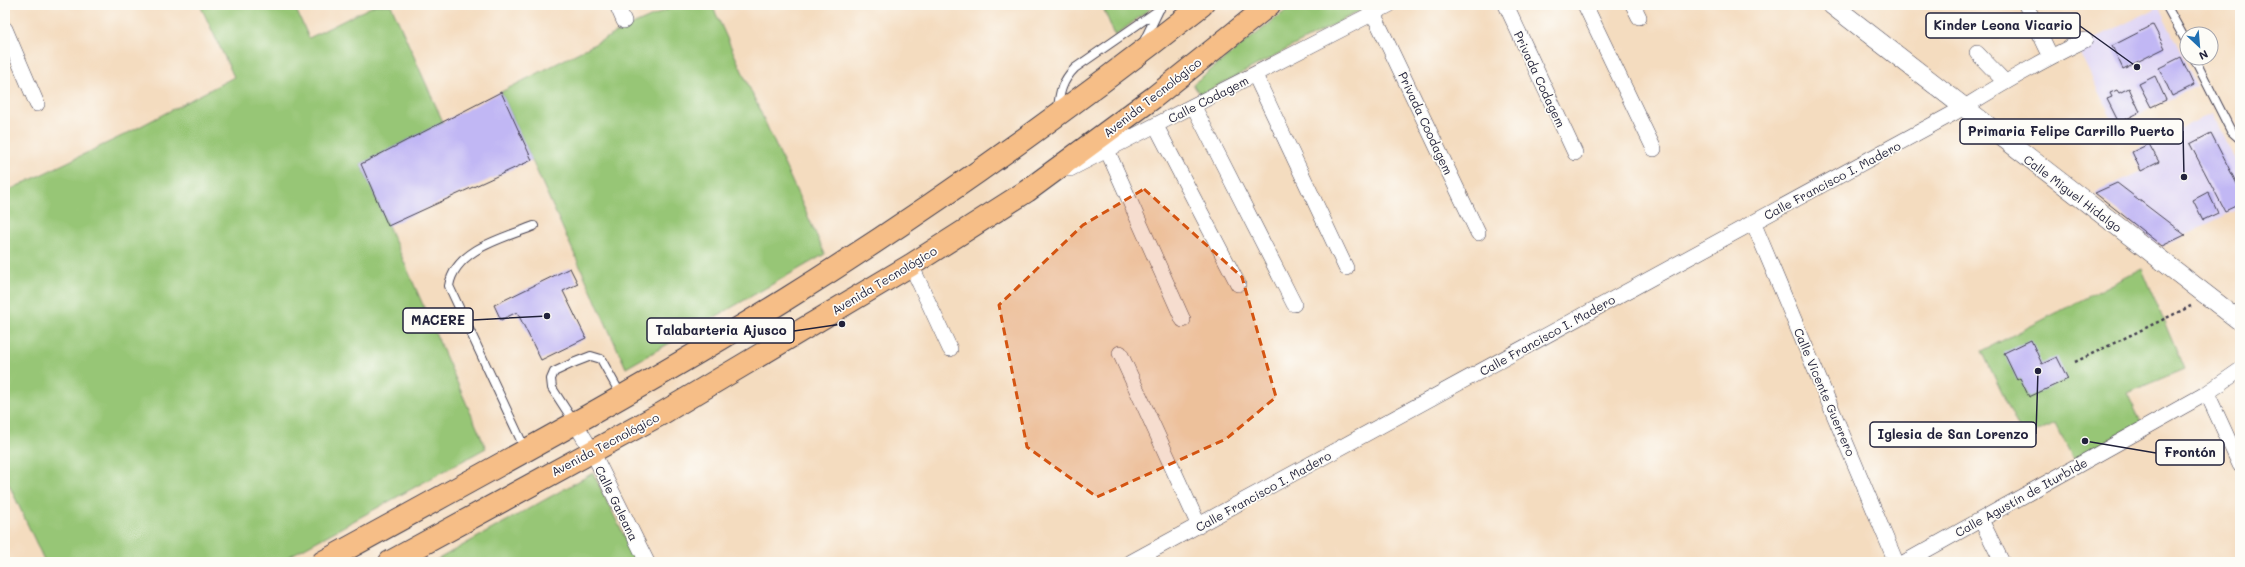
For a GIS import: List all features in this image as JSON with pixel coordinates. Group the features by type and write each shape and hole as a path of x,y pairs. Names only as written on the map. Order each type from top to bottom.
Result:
{"main road":[{"path":"323,562 575,423 783,302 870,246 966,181 1136,56 1202,5"},
{"name":"Avenida Tecnológico","path":"390,562 661,414 911,264 1027,191 1153,98 1269,5"}],"street":[{"path":"617,5 624,20"},
{"name":"Calle Codagem","path":"1027,191 1194,107 1389,5"},
{"name":"Privada Codagem","path":"1506,5 1575,153"},
{"path":"1585,5 1654,150"},
{"name":"Calle Miguel Hidalgo","path":"1832,5 1963,108 2240,321"},
{"path":"2026,5 2051,56"},
{"name":"Privada Coodagem","path":"1373,13 1478,233"},
{"path":"5,29 37,104"},
{"name":"Calle Francisco I. Madero","path":"1131,562 1963,108 2051,56 2085,40"},
{"path":"1977,53 2006,82"},
{"path":"1255,75 1346,268"},
{"path":"1194,107 1294,304"},
{"path":"1156,126 1238,284"},
{"path":"1107,150 1183,320"},
{"name":"Calle Vicente Guerrero","path":"1753,222 1896,562"},
{"path":"911,264 950,349"},
{"path":"1120,353 1199,526"},
{"name":"Calle Agustín de Iturbide","path":"1905,562 2207,393 2240,370"},
{"path":"2207,393 2240,465"},
{"name":"Calle Galeana","path":"575,423 592,451 647,562"},
{"path":"1981,520 2002,562"}],"lane":[{"path":"2166,5 2179,27"},
{"path":"1136,56 1162,7"},
{"path":"1057,114 1061,88 1072,71 1162,7"},
{"path":"2198,66 2231,131 2240,138"},
{"path":"526,450 449,286 451,275 460,263 474,252 534,226"},
{"path":"575,423 552,388 550,378 554,372 591,356 601,359 622,396"}],"path":[{"path":"2075,362 2209,297"}],"highlighted area":[{"path":"1144,189 1242,277 1276,397 1226,439 1097,497 1027,447 999,305 1083,225"}],"shaded area":[{"path":"2159,7 2179,49 2179,66 2187,66 2197,86 2115,126 2077,47"},
{"path":"2212,113 2240,170 2240,208 2162,246 2095,193 2141,171 2132,152"}],"green space":[{"path":"200,5 294,5 309,38 375,5 391,5 443,122 361,164 486,448 279,562 45,562 5,476 5,192 124,135 234,77"},
{"path":"672,5 712,5 825,254 626,368 501,92 628,27 673,7"},
{"path":"1102,5 1155,5 1115,36"},
{"path":"1293,5 1371,5 1200,95 1193,84"},
{"path":"2142,269 2184,369 2127,393 2141,422 2073,459 2056,424 2023,437 1982,351"},
{"path":"593,473 637,562 433,562"}],"building":[{"path":"2153,25 2165,48 2123,69 2112,46"},
{"path":"2179,58 2179,66 2185,66 2194,85 2172,96 2159,68"},
{"path":"2155,76 2166,100 2151,107 2139,84"},
{"path":"2129,88 2140,112 2119,123 2107,99 2112,97 2110,93 2117,90 2119,93"},
{"path":"501,92 532,160 388,226 361,164"},
{"path":"2211,133 2240,190 2240,204 2225,211 2190,144"},
{"path":"2149,144 2159,162 2141,171 2132,152"},
{"path":"2117,183 2185,235 2162,246 2095,193"},
{"path":"2208,192 2218,213 2203,220 2193,200"},
{"path":"570,268 578,284 563,291 586,338 541,360 517,312 501,320 494,305"},
{"path":"2031,340 2042,364 2057,357 2068,379 2029,397 2020,378 2017,380 2004,353"}],"place":[{"name":"Kinder Leona Vicario","path":"2137,67"},
{"name":"Primaria Felipe Carrillo Puerto","path":"2184,177"},
{"name":"MACERE","path":"547,316"},
{"name":"Talabarteria Ajusco","path":"842,324"},
{"name":"Iglesia de San Lorenzo","path":"2038,371"},
{"name":"Frontón","path":"2085,441"}]}
